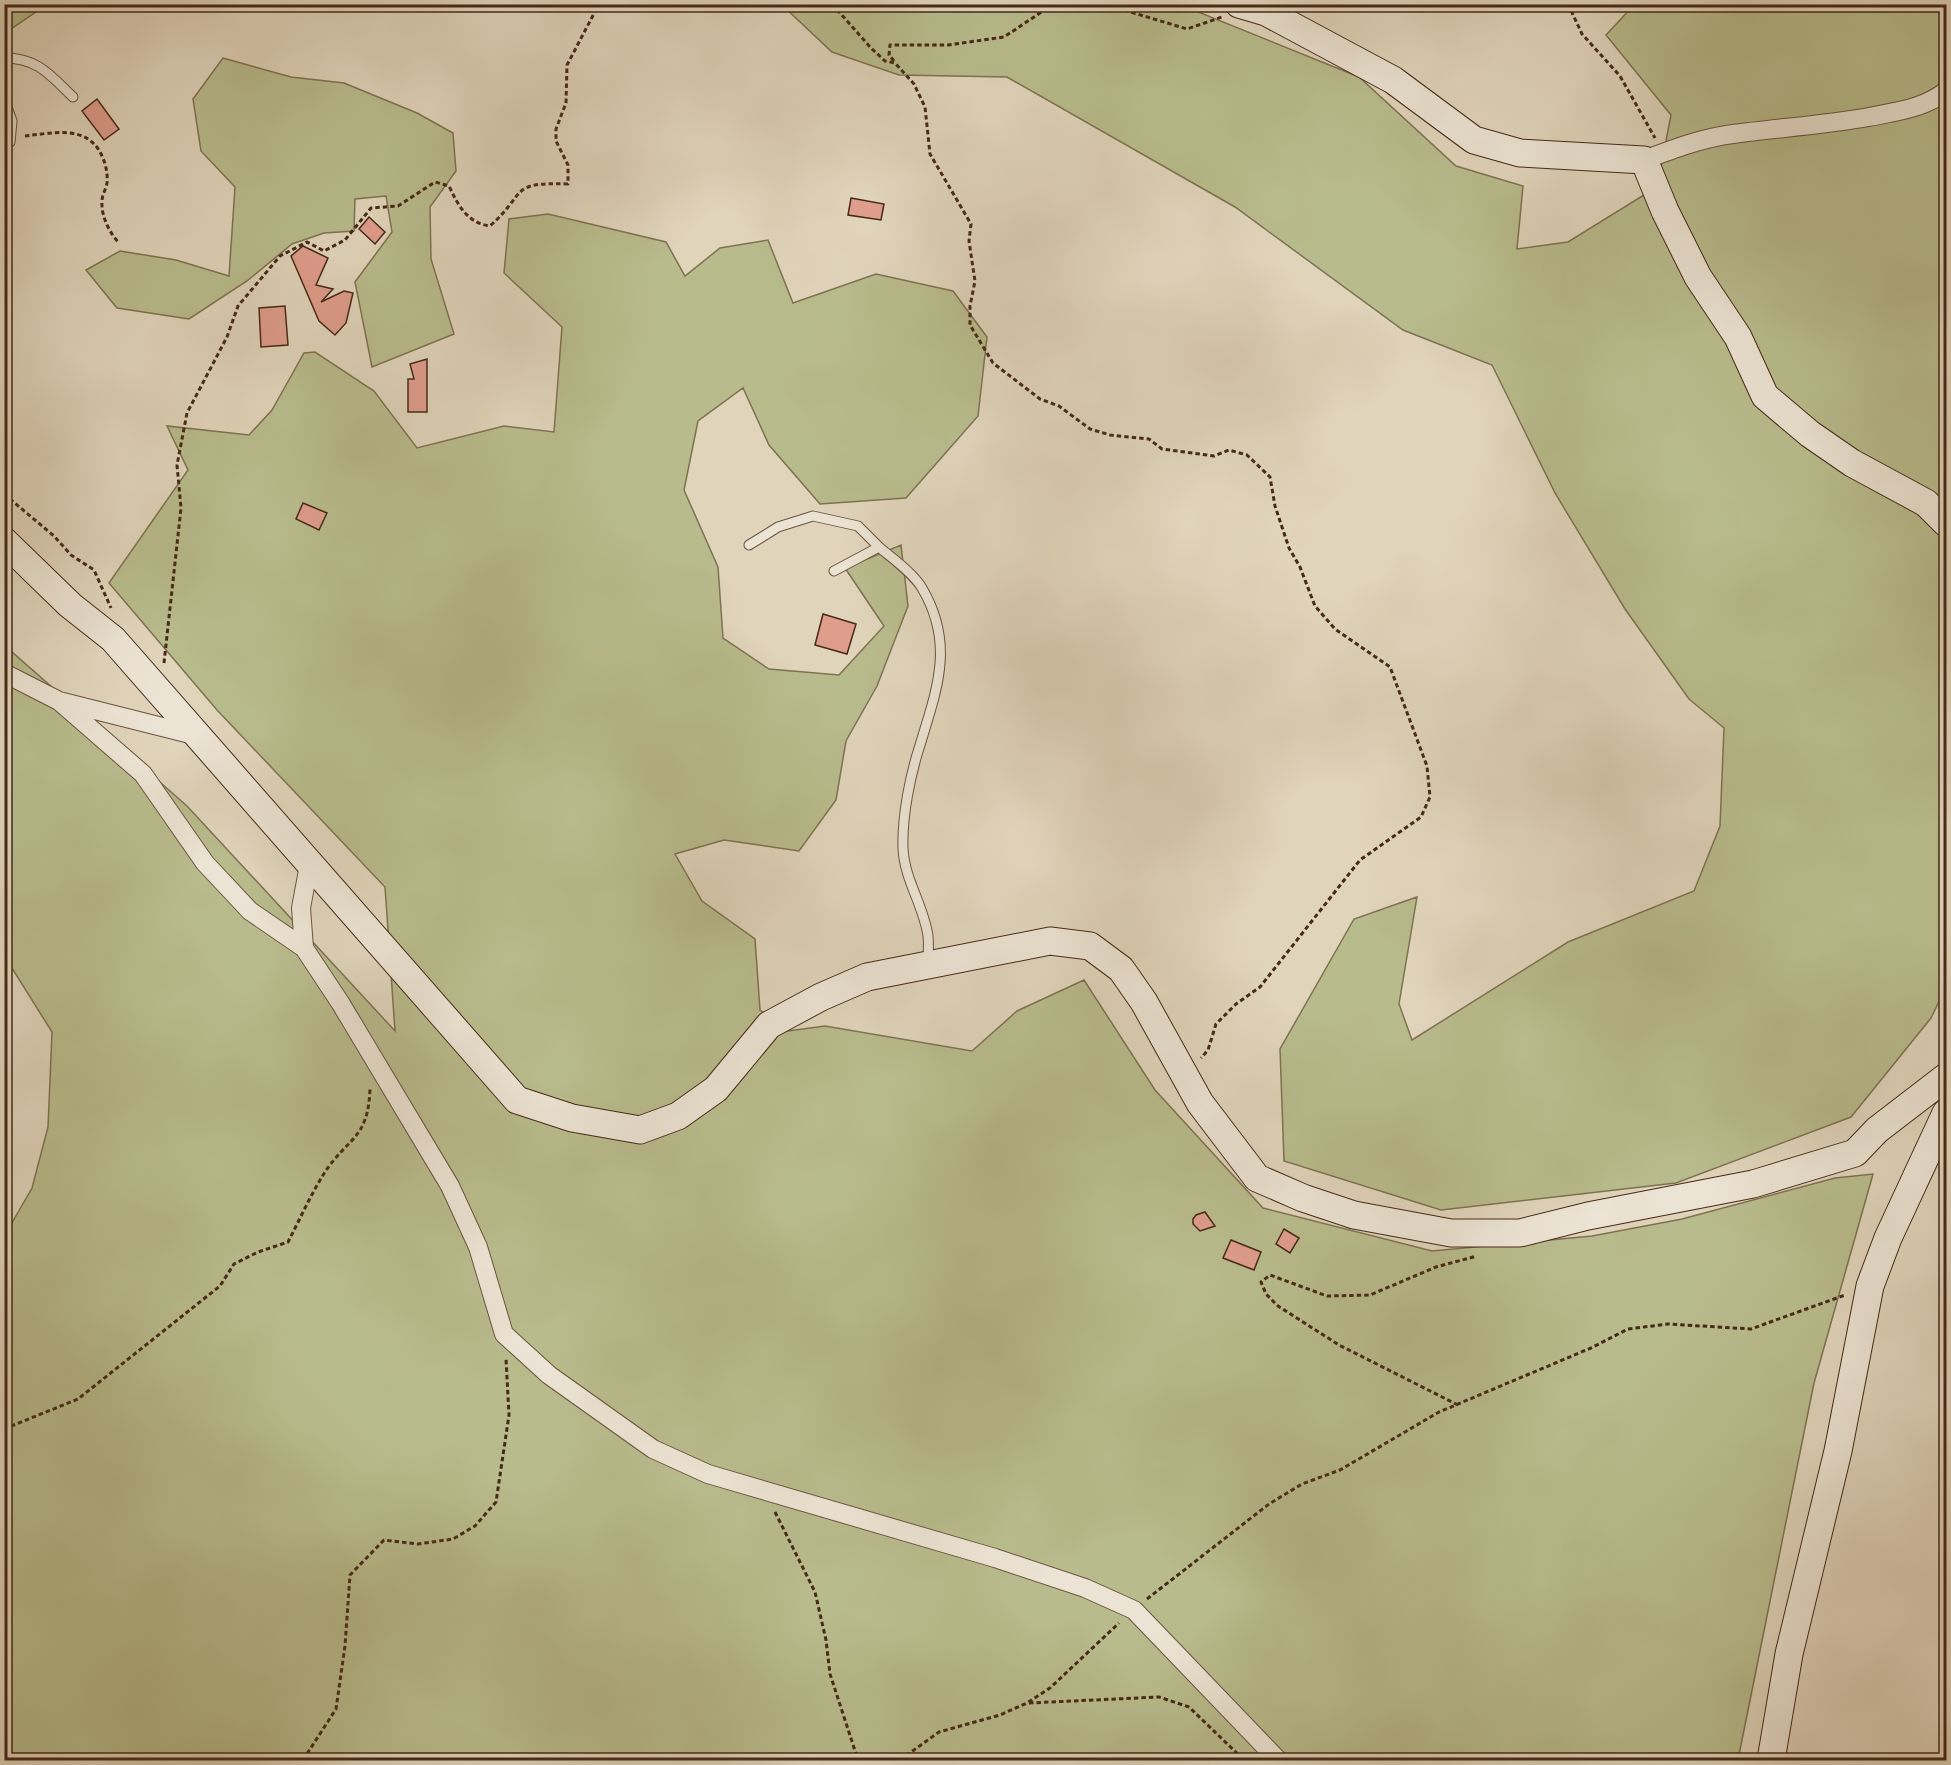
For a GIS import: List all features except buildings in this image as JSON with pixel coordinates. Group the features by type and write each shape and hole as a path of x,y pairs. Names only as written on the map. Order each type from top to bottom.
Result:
{"street":[{"path":"1243,6 1266,12 1393,80 1474,140 1520,153 1653,156 1692,143 1731,135 1839,123 1918,108 1947,91"},
{"path":"1653,156 1665,211 1698,277 1738,337 1765,396 1810,434 1852,463 1926,503 1947,523"},
{"path":"4,542 70,605 113,639 517,1101 572,1119 640,1130 678,1116 716,1089 769,1025 820,997 867,977 1050,941 1090,946 1121,969 1144,1002 1200,1103 1257,1178 1303,1198 1354,1215 1451,1233 1520,1233 1588,1216 1753,1184 1855,1153 1878,1130 1947,1077"},
{"path":"4,673 59,701 199,736"},
{"path":"59,701 143,774 205,863 250,911 304,948 341,1004 371,1058 450,1186 478,1247 504,1334 549,1375 653,1449 708,1474 995,1558 1085,1588 1134,1610 1278,1761"},
{"path":"304,948 301,908 309,865"},
{"path":"1771,1761 1790,1654 1838,1451 1870,1286 1888,1238 1947,1113"}],"lane":[{"path":"4,58 18,58 38,64 73,97"},
{"path":"4,99 12,121 10,142"},
{"path":"749,545 778,526 813,516 858,526 921,587 938,625 941,664 934,705 919,747 908,795 903,847 905,866 928,935 928,965"},
{"path":"834,572 879,547"}],"path":[{"path":"155,686 163,673 181,508 177,465 187,413 227,337 238,306 280,256 307,242 324,251 345,240 371,208 398,207 435,182 449,186 462,210 479,225 490,226 509,206 518,190 533,184 568,184 568,165 560,152 556,129 566,103 567,65 599,4"},
{"path":"832,4 870,48 885,61 895,63"},
{"path":"1568,4 1582,34 1620,76 1653,156"},
{"path":"1184,1075 1208,1050 1216,1024 1236,1004 1260,987 1360,860 1421,817 1430,797 1427,765 1390,667 1335,629 1315,606 1300,567 1289,548 1275,506 1270,477 1247,455 1229,450 1214,456 1162,449 1149,440 1110,435 1090,429 1059,406 1040,399 993,363 970,325 970,306 975,281 971,262 971,224 930,154 925,107 914,84 889,55 890,45 948,45 1004,37 1052,5 1124,10 1187,29 1243,6"},
{"path":"10,142 23,137 66,133 86,135 95,142 105,161 107,182 102,201 104,218 119,243"},
{"path":"4,494 54,536 71,555 94,570 113,611 113,639"},
{"path":"4,1429 78,1399 220,1286 234,1264 258,1252 288,1242 326,1171 356,1139 369,1112 371,1058"},
{"path":"1458,1405 1339,1345 1287,1312 1266,1294 1261,1282 1270,1275 1327,1296 1370,1295 1436,1267 1476,1257 1497,1233"},
{"path":"900,1761 939,1732 1000,1715 1027,1703 1050,1688 1134,1610 1269,1504 1302,1484 1340,1470 1421,1422 1591,1348 1628,1329 1668,1324 1751,1329 1870,1286"},
{"path":"303,1761 336,1708 345,1646 350,1575 384,1540 418,1544 453,1539 475,1526 496,1502 509,1415 504,1334"},
{"path":"770,1493 777,1518 815,1592 826,1640 830,1674 858,1761"},
{"path":"1027,1703 1159,1697 1189,1707 1244,1761"}],"green space":[{"path":"5,4 46,4 46,5 5,33"},
{"path":"782,5 1181,5 1359,77 1456,166 1523,186 1517,249 1568,242 1657,187 1671,115 1606,35 1634,5 1946,5 1946,987 1931,1018 1851,1117 1676,1183 1441,1210 1284,1161 1280,1049 1354,919 1417,897 1399,1004 1412,1040 1568,942 1694,891 1720,826 1724,728 1689,699 1625,609 1555,493 1492,365 1403,330 1235,207 1007,77 899,75 832,52"},
{"path":"223,58 291,77 344,83 417,113 453,133 456,171 430,207 431,259 454,334 372,367 355,282 392,232 386,196 355,199 354,231 324,233 292,244 247,281 189,319 117,308 86,270 120,251 176,260 229,276 235,187 201,151 193,99"},
{"path":"548,214 666,242 685,276 720,248 768,240 793,303 876,274 953,291 987,337 978,416 906,498 820,504 769,445 743,388 698,421 684,490 718,567 723,638 769,669 839,675 884,626 845,568 901,545 908,606 877,686 846,741 836,800 799,851 724,840 675,854 702,901 755,939 760,1010 788,1031 825,1026 972,1051 1017,1011 1084,980 1155,1090 1263,1208 1432,1251 1592,1236 1682,1219 1835,1178 1873,1174 1814,1383 1738,1760 5,1760 4,1403 11,1394 4,1386 5,1235 32,1188 48,1127 52,1032 5,957 4,645 187,806 395,1031 385,887 217,710 109,583 188,470 167,426 249,435 272,410 304,353 315,352 374,391 417,448 504,426 554,432 562,327 504,273 509,219"}]}
